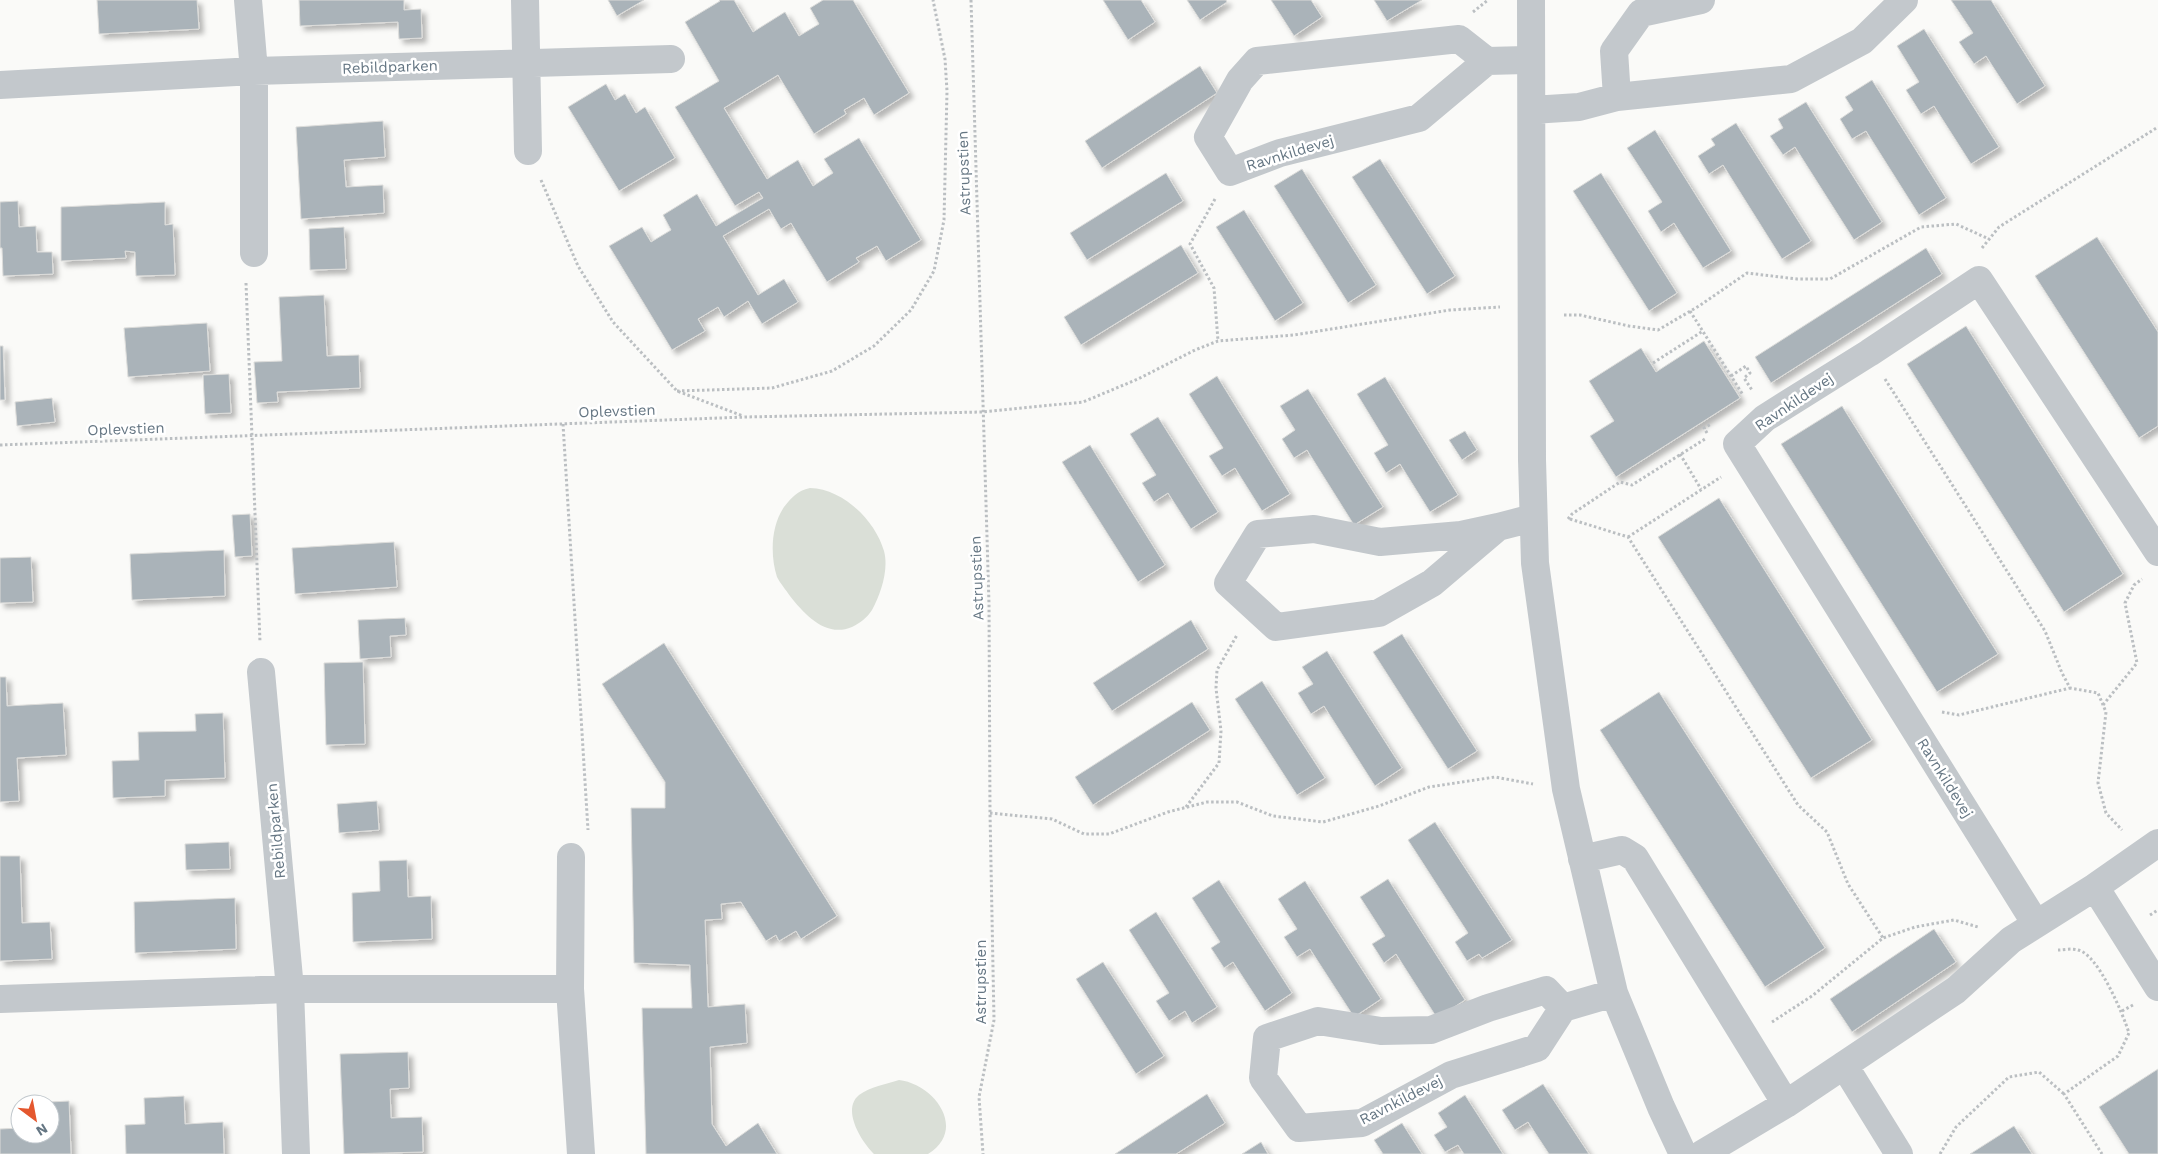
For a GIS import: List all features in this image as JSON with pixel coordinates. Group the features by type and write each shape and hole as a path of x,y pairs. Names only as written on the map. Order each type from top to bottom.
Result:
{"street":[{"path":"248,0 254,71 254,253"},
{"path":"525,0 528,151"},
{"path":"1531,0 1532,110 1530,190 1535,563 1566,790 1614,993 1661,1107 1684,1154"},
{"path":"1617,97 1614,52 1641,13 1702,0"},
{"path":"1532,110 1579,107 1617,97 1791,80 1862,41 1904,0"},
{"name":"Ravnkildevej","path":"1459,39 1487,61 1419,118 1280,153 1230,172 1208,137 1240,80 1257,61 1459,39"},
{"name":"Rebildparken","path":"0,84 254,71 671,59"},
{"path":"1487,61 1531,60"},
{"path":"1979,280 2152,564"},
{"name":"Ravnkildevej","path":"1979,280 1869,353 1765,418 1737,444 2036,924"},
{"path":"1498,527 1432,583 1379,613 1276,627 1228,583 1258,534 1314,529 1380,542 1461,535 1533,518"},
{"name":"Rebildparken","path":"261,672 290,989 296,1154"},
{"path":"1702,1154 1786,1104 1956,990 2011,940 2096,887 2151,849"},
{"path":"1582,859 1622,850 1635,858 1786,1104"},
{"path":"571,857 570,989 581,1154"},
{"path":"2096,887 2158,987"},
{"path":"0,999 290,989 570,989"},
{"name":"Ravnkildevej","path":"1546,990 1563,1008 1537,1048 1451,1075 1362,1123 1299,1128 1263,1078 1267,1038 1318,1021 1381,1031 1432,1030 1488,1008 1546,990"},
{"path":"1563,1008 1614,993"},
{"path":"1844,1064 1899,1154"}],"path":[{"path":"677,391 772,388 832,372 874,346 911,310 934,270 944,220 945,59 933,0"},
{"name":"Astrupstien","path":"971,0 989,604 990,813 994,1020 979,1097 983,1154"},
{"path":"1979,280 1974,259 1999,227 2158,128"},
{"path":"528,151 578,266 613,322 677,391 746,417"},
{"path":"1218,341 1214,288 1190,244 1230,172"},
{"path":"1532,316 1580,315 1629,326 1658,330 1747,273 1797,279 1830,279 1921,228 1956,224 1989,239"},
{"path":"254,253 246,264 261,672"},
{"name":"Oplevstien","path":"0,445 252,434 746,417 982,412 1083,402 1138,379 1195,350 1218,341 1303,334 1450,310 1513,306 1532,316"},
{"path":"1690,311 1746,401"},
{"path":"1653,363 1703,331"},
{"path":"1869,353 2045,630 2070,688"},
{"path":"1731,376 1740,370"},
{"path":"1570,519 1572,514 1620,482 1632,485 1709,436 1704,428 1718,419"},
{"path":"563,424 588,842 571,857"},
{"path":"1680,454 1702,489"},
{"path":"1628,537 1747,460"},
{"path":"1533,518 1570,519 1628,537 1798,805 1827,832 1848,884 1883,938"},
{"path":"2103,705 2137,663 2124,603 2134,585 2152,564"},
{"path":"1186,807 1219,762 1221,731 1216,688 1217,670 1254,606"},
{"path":"1937,711 1959,715 2070,688 2098,694 2106,712 2098,783 2106,813 2151,849"},
{"path":"990,813 1052,819 1084,834 1108,834 1186,807 1207,802 1237,802 1273,816 1323,822 1379,806 1429,786 1486,778 1495,777 1566,790"},
{"path":"1940,1154 1956,1127 2009,1077 2039,1072 2064,1094"}],"shaded area":[{"path":"810,488 834,494 856,508 873,528 880,539 884,551 885,573 872,610 861,622 842,630 825,627 809,617 777,577 773,559 776,523 790,500 795,495"},
{"path":"899,1080 912,1083 924,1090 942,1109 946,1121 945,1132 940,1144 928,1154 874,1154 864,1142 855,1126 852,1109 854,1101 859,1095 873,1088"}],"building":[{"path":"97,0 197,0 199,29 99,34"},
{"path":"299,0 404,0 404,10 421,9 422,38 399,39 398,22 300,26"},
{"path":"608,0 644,0 617,16"},
{"path":"719,0 734,0 753,32 785,12 799,36 819,24 810,8 823,0 853,0 909,93 874,115 864,98 844,110 846,114 814,134 778,75 724,108 767,179 798,160 813,186 833,173 824,159 859,138 921,240 886,261 877,246 856,258 859,262 827,282 791,223 781,229 769,209 723,236 758,295 784,279 798,302 762,324 748,301 724,317 718,307 698,319 705,331 672,350 609,246 642,227 651,242 671,230 663,215 697,194 716,226 763,198 759,192 735,206 675,107 719,81 685,22"},
{"path":"1103,0 1141,0 1155,22 1128,40"},
{"path":"1187,0 1226,0 1227,2 1200,20"},
{"path":"1271,0 1311,0 1322,17 1294,36"},
{"path":"1374,0 1422,0 1387,21"},
{"path":"1951,0 1991,0 2045,86 2017,104 1986,56 1974,64 1959,42 1973,33"},
{"path":"1924,29 1999,147 1971,164 1934,106 1921,114 1906,90 1919,82 1897,46"},
{"path":"1200,66 1217,93 1102,168 1085,141"},
{"path":"1872,80 1946,198 1919,215 1866,131 1852,139 1840,119 1853,110 1845,97"},
{"path":"606,84 615,100 625,94 636,113 645,107 675,158 619,191 568,107"},
{"path":"1806,102 1882,222 1854,240 1795,147 1783,155 1770,136 1783,128 1778,119"},
{"path":"383,121 385,157 344,160 346,187 383,185 384,213 301,219 296,127"},
{"path":"1736,123 1811,241 1782,259 1723,165 1709,174 1698,156 1715,145 1711,139"},
{"path":"1655,130 1731,251 1703,268 1674,223 1661,232 1648,211 1662,202 1627,148"},
{"path":"1380,159 1455,276 1427,294 1352,177"},
{"path":"1302,169 1376,285 1348,303 1274,186"},
{"path":"1166,173 1183,201 1087,260 1070,233"},
{"path":"1601,173 1677,293 1649,311 1573,191"},
{"path":"18,201 19,227 36,226 37,252 52,252 53,274 3,276 2,248 0,248 0,202"},
{"path":"165,202 165,225 173,224 175,275 136,276 135,252 125,251 126,258 61,261 61,207"},
{"path":"1244,210 1303,303 1275,321 1216,227"},
{"path":"344,227 346,269 310,270 309,229"},
{"path":"2097,237 2158,332 2158,426 2139,438 2035,276"},
{"path":"1181,245 1198,273 1081,345 1064,317"},
{"path":"1926,248 1942,274 1771,383 1755,357"},
{"path":"324,295 327,356 359,355 360,388 277,392 278,402 257,403 254,362 282,361 279,297"},
{"path":"207,323 210,371 128,377 124,328"},
{"path":"1966,326 2123,574 2064,612 1907,364"},
{"path":"1704,341 1740,398 1616,477 1590,436 1614,421 1589,381 1641,348 1656,372"},
{"path":"0,346 3,346 5,400 0,400"},
{"path":"229,374 231,413 205,414 203,375"},
{"path":"1217,376 1290,494 1262,511 1235,468 1222,476 1209,456 1223,448 1189,394"},
{"path":"1385,377 1458,495 1430,512 1400,464 1386,473 1374,453 1388,445 1357,394"},
{"path":"1308,389 1383,507 1354,525 1307,450 1294,458 1282,439 1295,430 1280,406"},
{"path":"52,398 55,422 17,426 15,402"},
{"path":"1842,406 1998,654 1937,692 1781,444"},
{"path":"1158,417 1218,512 1191,529 1168,493 1154,502 1142,483 1156,475 1130,434"},
{"path":"1465,431 1477,450 1462,460 1449,440"},
{"path":"1090,445 1165,565 1138,582 1062,462"},
{"path":"1719,498 1872,740 1811,778 1658,537"},
{"path":"250,514 252,556 235,557 232,515"},
{"path":"394,542 397,587 295,594 292,548"},
{"path":"224,550 225,596 132,600 130,554"},
{"path":"31,557 33,602 0,603 0,558"},
{"path":"405,618 406,635 390,636 391,657 360,659 358,620"},
{"path":"1191,620 1208,649 1112,711 1093,683"},
{"path":"1402,634 1477,751 1448,769 1373,652"},
{"path":"664,643 837,916 801,939 796,931 779,941 776,935 766,941 741,902 721,904 722,919 705,920 708,1007 745,1004 747,1043 710,1047 712,1124 726,1146 758,1123 777,1154 646,1154 642,1008 692,1008 690,965 634,963 631,808 665,808 665,782 602,684"},
{"path":"1327,651 1402,768 1375,786 1324,706 1311,714 1298,693 1313,684 1302,667"},
{"path":"363,662 365,744 326,745 324,663"},
{"path":"0,677 6,677 7,706 63,703 66,755 17,758 19,801 0,802"},
{"path":"1262,681 1325,778 1297,795 1235,699"},
{"path":"1659,692 1825,948 1765,987 1600,730"},
{"path":"1192,702 1210,730 1093,805 1075,777"},
{"path":"223,713 225,778 165,780 165,796 113,798 112,761 139,760 138,732 196,731 195,714"},
{"path":"377,801 379,830 339,833 337,804"},
{"path":"1435,822 1512,940 1482,958 1479,954 1467,961 1455,942 1468,933 1408,840"},
{"path":"229,842 230,869 186,870 185,844"},
{"path":"0,856 20,856 22,923 50,922 52,959 0,961"},
{"path":"407,860 408,897 431,896 432,939 353,942 352,893 380,891 379,861"},
{"path":"1388,879 1465,1000 1437,1018 1396,954 1384,963 1372,944 1385,936 1360,897"},
{"path":"1219,880 1292,993 1265,1011 1233,962 1224,968 1211,948 1220,942 1192,898"},
{"path":"1305,881 1381,999 1354,1017 1310,949 1297,957 1284,937 1297,929 1278,899"},
{"path":"235,898 236,949 135,953 134,902"},
{"path":"1156,912 1217,1007 1192,1023 1185,1011 1169,1021 1156,1001 1169,993 1129,930"},
{"path":"1934,929 1956,962 1852,1032 1830,999"},
{"path":"1103,962 1164,1056 1136,1074 1076,979"},
{"path":"408,1052 409,1088 390,1089 391,1118 422,1117 423,1152 344,1154 340,1054"},
{"path":"2158,1069 2158,1154 2129,1154 2099,1107"},
{"path":"1543,1084 1589,1154 1549,1154 1528,1122 1515,1130 1502,1110"},
{"path":"1207,1094 1225,1123 1176,1154 1115,1154"},
{"path":"1465,1095 1503,1154 1464,1154 1458,1145 1445,1152 1434,1135 1447,1127 1438,1113"},
{"path":"184,1096 185,1124 223,1122 224,1154 126,1154 125,1125 145,1124 144,1098"},
{"path":"60,1101 69,1101 71,1154 0,1154 0,1129 10,1128 10,1144 60,1144"},
{"path":"1402,1123 1422,1154 1383,1154 1374,1140"},
{"path":"2014,1126 2032,1154 1970,1154"},
{"path":"1261,1142 1268,1154 1242,1154"}]}
